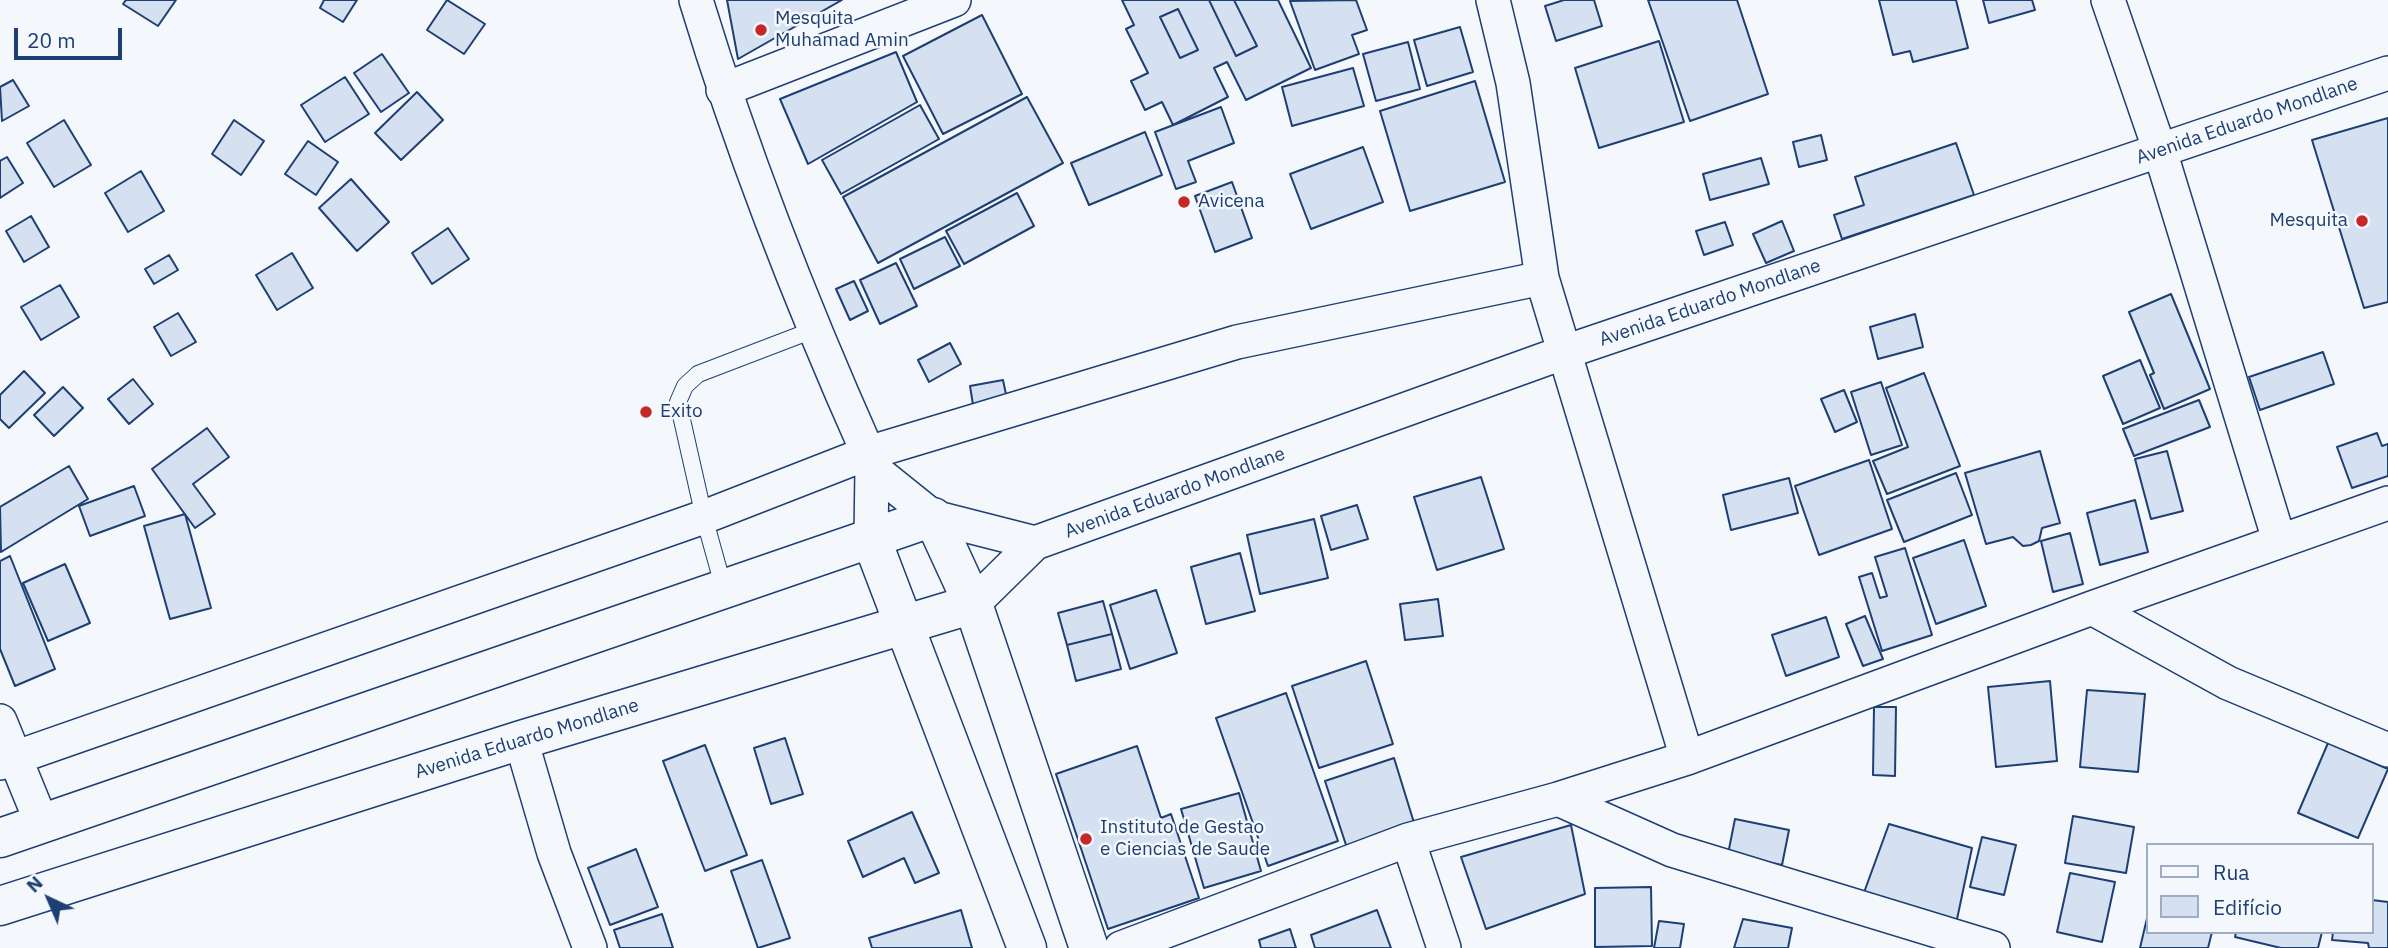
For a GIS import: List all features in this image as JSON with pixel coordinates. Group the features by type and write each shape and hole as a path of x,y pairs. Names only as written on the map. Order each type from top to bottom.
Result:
{"main road":[{"path":"0,838 933,517 973,604 1089,948"},
{"path":"871,538 906,624 1027,948"},
{"name":"Avenida Eduardo Mondlane","path":"0,906 522,740 973,604"}],"street":[{"path":"696,0 723,90 813,330 870,460 871,538"},
{"path":"723,90 954,0"},
{"path":"1493,0 1513,83 1542,278 1687,758"},
{"path":"2108,0 2160,151 2279,540"},
{"name":"Avenida Eduardo Mondlane","path":"973,604 1035,543 1565,352 2388,73"},
{"path":"8,761 870,460 1237,342 1542,278"},
{"path":"870,460 933,517 1035,543"},
{"path":"1121,948 1408,840 1558,799 1687,758 2092,608 2388,503"},
{"path":"2092,608 2228,683 2388,750"},
{"path":"0,721 8,761 42,824"},
{"path":"522,740 554,853 590,948"},
{"path":"1558,799 1672,850 1993,948"},
{"path":"1408,840 1444,948"}],"lane":[{"path":"724,589 704,517 678,402 685,386 698,373 813,330"}],"building":[{"path":"126,0 176,0 158,26 123,4"},
{"path":"324,0 357,0 343,22 320,8"},
{"path":"447,0 485,24 464,54 427,30"},
{"name":"Mesquita Muhamad Amin","path":"727,0 842,0 738,59"},
{"path":"1122,0 1209,0 1236,56 1257,46 1234,0 1278,0 1311,68 1246,100 1227,62 1214,68 1228,97 1173,125 1162,102 1145,110 1131,81 1148,73 1126,29 1134,25","holes":["1178,9 1198,50 1180,58 1160,17"]},
{"path":"1209,0 1234,0 1257,46 1236,56"},
{"path":"1356,0 1367,30 1352,35 1359,54 1315,70 1290,1"},
{"path":"1564,0 1594,0 1602,26 1556,41 1545,6"},
{"path":"1648,0 1737,0 1768,94 1690,121"},
{"path":"1879,0 1956,0 1968,48 1913,62 1910,51 1893,55"},
{"path":"1983,0 2032,0 2035,10 1989,23"},
{"path":"1178,9 1198,50 1180,58 1160,17"},
{"path":"982,15 1022,94 943,134 903,56"},
{"path":"1460,27 1473,72 1427,86 1414,40"},
{"path":"1659,41 1684,122 1599,148 1575,68"},
{"path":"1408,42 1420,89 1376,101 1363,54"},
{"path":"896,52 917,102 808,164 780,99"},
{"path":"382,54 409,93 381,112 354,73"},
{"path":"1353,68 1364,106 1292,126 1282,87"},
{"path":"345,77 369,114 325,142 301,105"},
{"path":"13,80 29,106 2,121 0,87"},
{"path":"1475,81 1505,182 1410,211 1380,111"},
{"path":"417,92 443,120 401,160 375,133"},
{"path":"1027,97 1063,163 878,263 843,197"},
{"path":"920,105 939,139 841,194 822,160"},
{"path":"1221,107 1234,143 1188,161 1196,182 1176,189 1155,132"},
{"name":"Mesquita","path":"2388,118 2388,302 2364,308 2312,140"},
{"path":"64,120 91,165 54,187 27,143"},
{"path":"234,120 264,141 241,175 212,154"},
{"path":"1145,132 1162,175 1089,205 1071,163"},
{"path":"1821,135 1827,160 1799,167 1793,142"},
{"path":"308,141 338,162 316,195 285,174"},
{"path":"1956,143 1974,195 1842,239 1834,215 1864,205 1855,177"},
{"path":"1363,147 1383,202 1311,229 1290,174"},
{"path":"7,157 23,183 0,198 0,161"},
{"path":"1761,158 1769,184 1710,200 1703,174"},
{"path":"141,171 164,211 128,232 105,193"},
{"path":"351,179 389,222 357,251 319,208"},
{"path":"1232,182 1252,238 1215,252 1195,196"},
{"path":"1017,193 1034,226 964,264 946,231"},
{"path":"31,216 49,247 24,262 6,231"},
{"path":"1782,221 1794,251 1766,263 1753,234"},
{"path":"1725,222 1733,245 1704,255 1696,231"},
{"path":"448,228 469,259 432,284 412,253"},
{"path":"945,237 960,266 914,289 900,259"},
{"path":"292,253 313,288 277,310 256,275"},
{"path":"169,255 178,270 154,284 145,269"},
{"path":"896,263 917,306 880,324 860,280"},
{"path":"854,281 868,311 850,320 836,289"},
{"path":"60,285 79,317 41,340 21,307"},
{"path":"2171,294 2210,389 2164,409 2150,375 2154,373 2129,312"},
{"path":"178,313 196,342 171,356 154,327"},
{"path":"1915,314 1923,347 1878,359 1870,327"},
{"path":"950,343 961,364 929,382 918,360"},
{"path":"2323,352 2334,384 2260,410 2249,377"},
{"path":"2140,360 2160,408 2123,424 2103,376"},
{"path":"24,371 45,393 9,428 0,419 0,395"},
{"path":"1924,373 1960,466 1887,494 1873,461 1908,447 1886,388"},
{"path":"133,379 153,404 129,424 108,399"},
{"path":"1003,380 1008,404 974,411 970,386"},
{"path":"1881,382 1902,445 1871,455 1851,392"},
{"path":"63,387 83,408 54,436 34,415"},
{"path":"1844,390 1857,422 1835,432 1821,399"},
{"path":"2199,400 2210,427 2134,456 2123,429"},
{"path":"207,428 229,457 193,484 215,514 195,528 152,469"},
{"path":"2377,433 2382,446 2388,444 2388,476 2352,488 2337,447"},
{"path":"2040,451 2060,523 2042,528 2039,541 2031,545 2023,546 2013,537 1986,544 1965,473"},
{"path":"2167,451 2183,511 2151,519 2135,459"},
{"path":"1869,460 1892,529 1819,555 1795,486"},
{"path":"69,466 88,499 1,552 0,507"},
{"path":"1956,473 1972,515 1904,542 1887,500"},
{"path":"1481,477 1504,549 1437,570 1414,497"},
{"path":"1789,478 1798,513 1731,530 1723,495"},
{"path":"134,486 145,516 90,536 79,506"},
{"path":"2135,500 2148,552 2100,565 2087,513"},
{"path":"1357,505 1368,539 1331,550 1321,516"},
{"path":"185,514 211,608 170,619 144,526"},
{"path":"1314,519 1328,578 1260,594 1247,535"},
{"path":"2070,533 2083,584 2053,592 2041,541"},
{"path":"1964,540 1986,606 1936,624 1913,558"},
{"path":"1905,548 1932,635 1882,651 1859,577 1872,573 1880,598 1887,596 1875,557"},
{"path":"1240,553 1255,611 1206,624 1191,567"},
{"path":"10,556 55,669 15,686 0,649 0,561"},
{"path":"65,564 90,623 48,641 23,583"},
{"path":"1156,590 1177,653 1130,669 1110,605"},
{"path":"1438,599 1443,636 1405,640 1400,604"},
{"path":"1103,601 1112,634 1067,645 1058,613"},
{"path":"1865,616 1883,659 1863,666 1846,624"},
{"path":"1826,617 1839,657 1786,676 1772,635"},
{"path":"1112,634 1121,669 1076,681 1067,645"},
{"path":"1366,661 1393,744 1319,768 1292,686"},
{"path":"2050,681 2057,761 1996,767 1988,687"},
{"path":"2087,690 2145,694 2138,772 2080,767"},
{"path":"1286,693 1338,841 1268,866 1216,718"},
{"path":"1874,707 1896,707 1895,776 1873,775"},
{"path":"785,738 803,794 771,804 754,748"},
{"path":"2328,743 2388,769 2358,838 2298,813"},
{"path":"705,745 747,855 705,871 663,761"},
{"path":"1137,746 1161,818 1171,814 1199,898 1108,929 1056,774"},
{"path":"1394,758 1415,826 1347,848 1325,781"},
{"path":"1239,793 1261,871 1204,888 1181,809"},
{"path":"912,812 939,873 915,883 904,858 863,877 848,841"},
{"path":"2073,816 2134,827 2126,873 2065,863"},
{"path":"1735,819 1789,830 1782,865 1728,854"},
{"path":"1889,824 1972,848 1956,924 1862,898"},
{"path":"1571,825 1585,894 1486,929 1461,857"},
{"path":"1982,837 2016,845 2004,895 1970,887"},
{"path":"636,849 658,907 610,925 588,868"},
{"path":"762,860 790,938 758,948 731,871"},
{"path":"2070,873 2115,882 2102,942 2057,932"},
{"path":"1651,887 1652,946 1595,947 1595,888"},
{"path":"2374,900 2388,902 2388,948 2369,948 2368,943 2332,940 2333,934 2374,934"},
{"path":"961,910 972,948 872,948 869,938"},
{"path":"1377,910 1391,948 1315,948 1311,935"},
{"path":"662,914 673,948 620,948 614,930"},
{"path":"1743,919 1792,928 1788,948 1734,948"},
{"path":"1659,921 1684,924 1680,948 1654,948"},
{"path":"2146,922 2146,934 2212,934 2208,948 2140,948"},
{"path":"1290,929 1296,948 1261,948 1259,940"},
{"path":"2236,934 2322,934 2318,948 2281,948 2235,937"}],"place":[{"name":"Mesquita Muhamad Amin","path":"761,30"},
{"name":"Avicena","path":"1184,202"},
{"name":"Mesquita","path":"2362,221"},
{"name":"Exito","path":"646,412"},
{"name":"Instituto de Gestao e Ciencias de Saude","path":"1086,839"}]}
